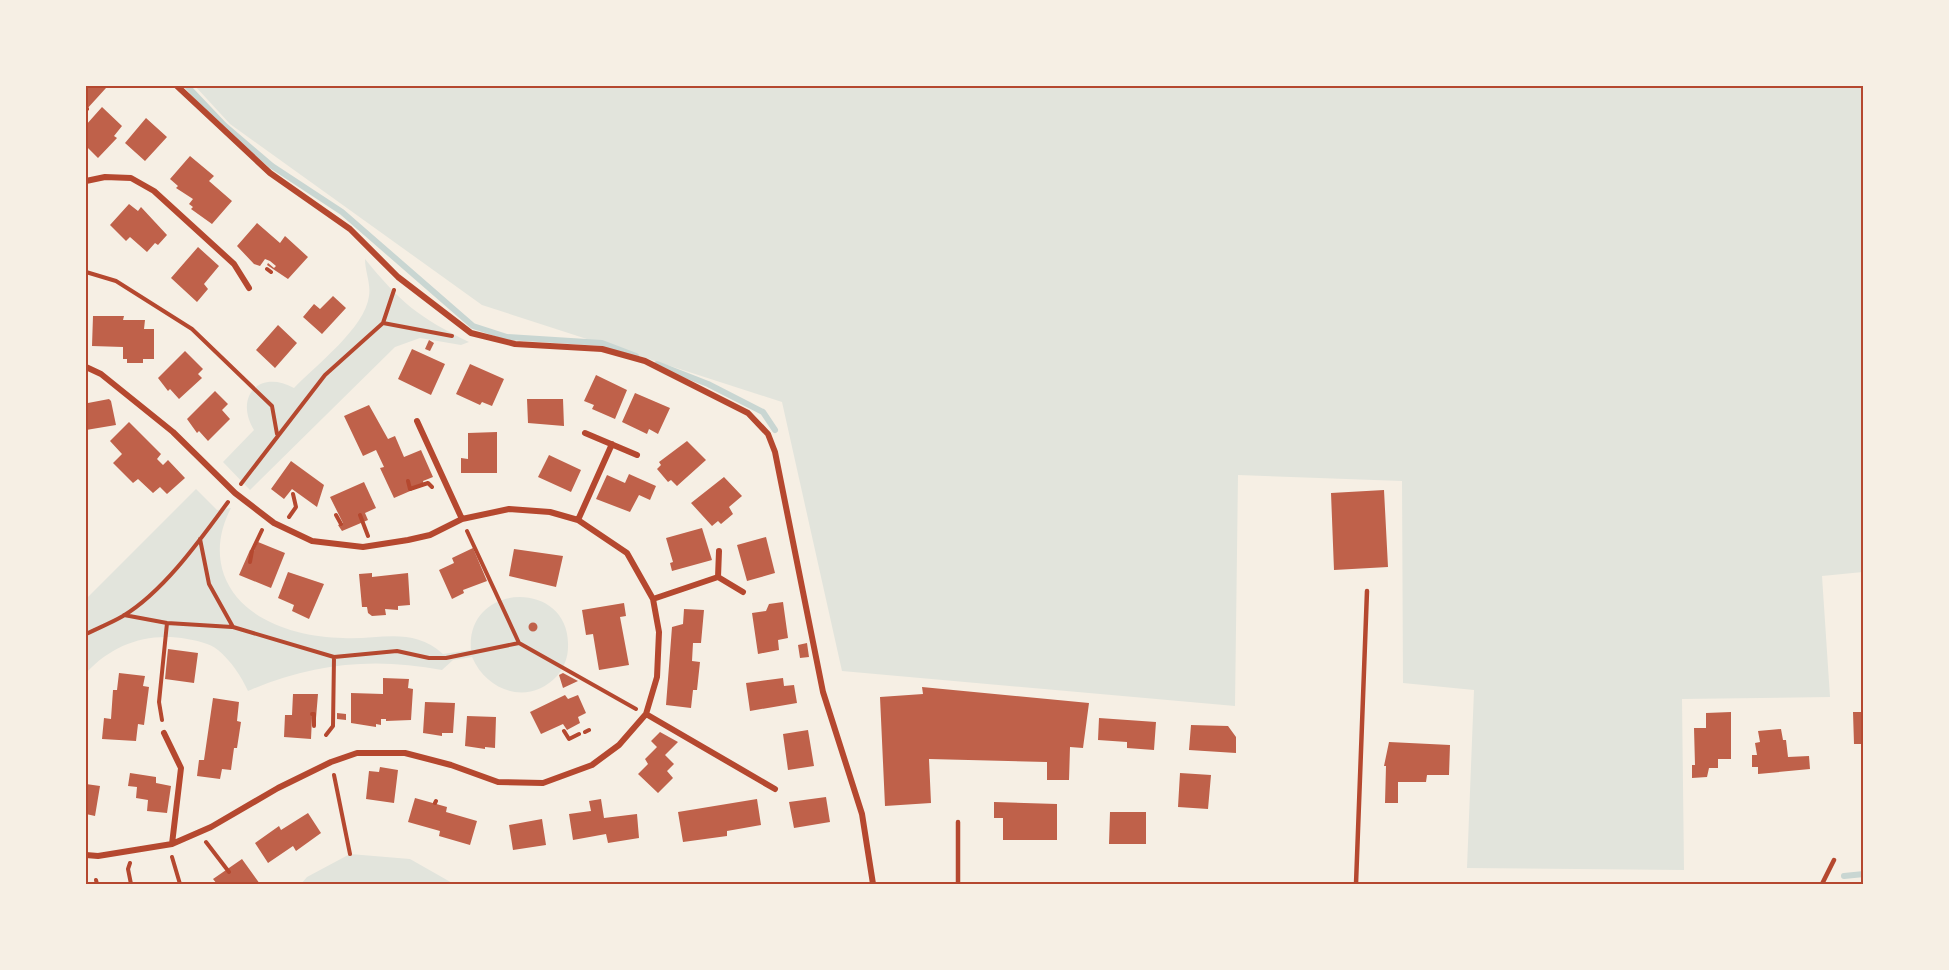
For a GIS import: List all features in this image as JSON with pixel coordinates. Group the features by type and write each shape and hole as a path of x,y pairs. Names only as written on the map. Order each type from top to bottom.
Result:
{"street":[{"path":"177,86 194,105 270,173 350,229 398,277 471,333 515,344 602,349 645,361 692,382 748,413 768,434 782,486 823,692 862,814 873,885"},
{"path":"86,181 105,177 131,178 154,191 234,264 249,288"},
{"path":"86,367 101,374 173,432 235,492 274,523 312,541 337,546 363,547 408,540 430,535 462,519 509,509 550,512 578,520 627,553 653,599 659,632 657,677 646,714 619,746 592,765 543,783 498,782 451,765 405,753 357,753 331,762 278,788 211,827 172,844 98,856 86,855"},
{"path":"417,421 462,519"},
{"path":"585,433 637,455"},
{"path":"578,520 612,444"},
{"path":"718,577 719,551"},
{"path":"653,599 718,577"},
{"path":"718,577 742,592"},
{"path":"646,714 775,789"},
{"path":"164,733 181,768 172,844"}],"lane":[{"path":"1356,885 1367,591"},
{"path":"958,822 958,885"},
{"path":"1822,885 1834,860"}],"path":[{"path":"86,272 116,281 159,306 192,329 272,406 277,435"},
{"path":"86,634 124,615 152,593 200,539 277,435 325,375 383,323 398,277"},
{"path":"383,323 448,336 471,333"},
{"path":"408,481 410,489 423,483 432,486"},
{"path":"288,518 296,507 293,494"},
{"path":"336,515 341,524"},
{"path":"360,515 368,537"},
{"path":"462,519 519,643 646,714"},
{"path":"250,562 260,531"},
{"path":"200,539 209,585 233,627"},
{"path":"124,615 167,623 233,627 334,657 397,651 429,658 446,658 519,643"},
{"path":"164,733 159,702 167,623"},
{"path":"326,735 333,726 334,657"},
{"path":"312,714 314,714 314,726"},
{"path":"564,731 569,738 579,734"},
{"path":"331,762 350,854"},
{"path":"206,844 229,872"},
{"path":"172,864 180,885"},
{"path":"128,869 131,885"}],"shaded area":[{"path":"195,86 1863,86 1863,572 1822,576 1830,697 1682,699 1684,870 1467,868 1474,690 1403,683 1402,481 1238,475 1235,706 842,671 782,402 482,305 230,124"},
{"path":"365,259 411,308 436,325 469,342 461,345 420,338 395,347 250,490 223,462 254,430 247,407 249,397 253,390 261,384 270,382 294,388 349,333 359,321 369,296"},
{"path":"196,489 217,510 231,508 220,541 220,558 224,575 232,591 243,604 257,615 273,623 290,630 326,637 407,637 431,645 443,654 471,650 474,627 484,611 500,601 518,597 537,600 553,609 564,625 568,647 564,666 546,685 534,691 522,692 510,691 488,679 472,657 453,660 442,670 392,664 344,665 296,674 248,691 239,674 223,654 215,648 187,639 159,637 132,642 108,654 86,673 86,599"},
{"path":"350,854 410,859 454,884 301,884 307,877"}],"building":[{"path":"86,86 106,88 86,110"},
{"path":"102,107 122,126 114,136 117,138 98,158 86,146 86,125"},
{"path":"146,118 167,137 145,161 125,143"},
{"path":"190,156 214,176 209,181 232,201 212,224 191,209 193,207 189,204 193,199 176,188 178,186 170,179"},
{"path":"129,204 138,211 141,207 167,235 147,252 130,237 126,241 110,225"},
{"path":"257,223 280,243 285,236 308,257 288,279 267,265 268,263 274,268 276,266 270,261 265,259 260,266 254,264 237,246"},
{"path":"198,247 219,266 204,284 208,289 197,302 171,278"},
{"path":"333,296 346,308 322,334 303,317 314,304 320,309"},
{"path":"93,316 124,316 123,320 145,320 144,329 154,329 154,359 143,359 143,363 127,363 127,359 123,359 123,347 92,346"},
{"path":"278,325 297,343 275,368 256,350"},
{"path":"429,340 434,343 430,351 425,349"},
{"path":"412,349 445,364 431,395 398,379"},
{"path":"185,351 203,369 198,374 202,378 179,399 170,389 168,391 158,378"},
{"path":"470,364 504,379 492,406 482,402 480,405 456,394"},
{"path":"596,375 627,390 615,419 592,409 594,405 584,401"},
{"path":"215,391 228,404 222,410 230,419 208,441 199,431 197,433 187,419"},
{"path":"635,393 670,408 658,434 649,429 647,434 622,422"},
{"path":"86,398 88,403 109,399 116,425 86,430"},
{"path":"527,399 563,399 564,426 528,423"},
{"path":"369,405 388,439 395,436 404,457 421,450 433,477 423,481 424,485 394,498 380,468 384,467 376,450 363,456 344,416"},
{"path":"129,422 161,454 157,459 163,465 168,460 185,478 167,494 160,487 153,493 138,479 133,483 113,463 122,454 110,441"},
{"path":"497,432 497,473 461,473 461,458 468,459 468,433"},
{"path":"687,441 706,460 677,486 671,480 668,482 657,469 661,465 659,462"},
{"path":"549,455 581,470 571,492 538,477"},
{"path":"291,461 324,485 317,507 292,489 284,499 271,489"},
{"path":"629,474 656,486 650,500 639,495 630,512 596,499 607,475 625,483"},
{"path":"724,477 742,496 729,507 733,514 721,524 718,521 712,526 691,503"},
{"path":"364,482 376,508 365,513 368,520 342,531 338,525 343,523 330,497"},
{"path":"1384,490 1388,567 1334,570 1331,493"},
{"path":"702,528 712,560 672,571 670,563 673,562 666,538"},
{"path":"766,537 775,573 747,581 737,545"},
{"path":"258,542 285,553 271,588 239,575 250,550 254,551"},
{"path":"473,548 487,581 463,590 464,593 452,599 439,570 454,563 452,558"},
{"path":"514,549 563,556 556,587 509,576"},
{"path":"288,572 324,584 309,619 292,611 294,605 278,598"},
{"path":"372,573 372,577 408,573 410,605 398,606 398,610 385,609 386,615 372,616 368,613 367,607 362,607 359,574"},
{"path":"783,602 788,638 778,640 779,650 758,654 752,613 766,611 769,604"},
{"path":"624,603 626,616 620,617 629,665 599,670 593,634 586,635 582,610"},
{"path":"684,609 704,610 701,643 693,643 692,661 700,662 697,690 693,690 691,708 666,705 672,627 683,624"},
{"path":"533,622 538,627 533,632 528,627"},
{"path":"807,643 809,657 800,658 798,645"},
{"path":"168,649 198,653 194,683 165,679"},
{"path":"119,673 145,676 143,686 149,687 144,725 138,724 136,741 102,739 104,718 111,719 113,690 117,690"},
{"path":"563,673 578,681 563,688 559,675"},
{"path":"383,678 409,679 408,688 413,689 411,720 386,721 386,719 381,719 381,725 376,724 376,727 351,723 351,693 383,694"},
{"path":"783,678 784,686 794,685 797,703 750,711 746,683"},
{"path":"922,687 1089,703 1083,748 1070,747 1069,780 1047,780 1047,762 929,759 931,803 885,806 880,697 923,694"},
{"path":"293,694 318,694 316,718 312,718 311,739 284,737 285,715 292,715"},
{"path":"565,695 568,699 578,695 586,713 578,717 580,723 567,730 563,724 541,734 530,712"},
{"path":"213,698 239,702 237,721 241,722 231,770 222,769 220,779 197,776 199,760 204,760"},
{"path":"425,702 455,703 453,733 442,733 442,736 423,733"},
{"path":"1731,712 1731,759 1718,759 1718,768 1709,768 1707,777 1692,778 1692,765 1695,765 1694,728 1706,728 1706,713"},
{"path":"1853,712 1863,712 1863,744 1854,744"},
{"path":"337,713 346,714 346,720 337,719"},
{"path":"467,716 496,717 495,748 465,746"},
{"path":"1099,718 1156,722 1154,750 1127,748 1127,742 1098,740"},
{"path":"1191,725 1228,726 1236,737 1236,753 1189,750"},
{"path":"1781,729 1783,740 1786,740 1788,757 1809,756 1810,769 1758,774 1758,767 1752,767 1752,755 1757,755 1755,743 1760,742 1758,731"},
{"path":"808,730 814,766 788,770 783,734"},
{"path":"660,732 678,742 665,755 674,764 667,771 673,778 658,793 638,774 648,764 645,759 657,747 651,741"},
{"path":"1389,742 1450,745 1449,775 1427,775 1426,782 1398,782 1398,803 1385,803 1386,766 1384,766"},
{"path":"380,767 398,770 394,803 366,799 369,771 379,772"},
{"path":"130,773 156,777 156,783 171,786 167,813 147,811 148,800 136,798 137,787 128,786"},
{"path":"1180,773 1211,775 1208,809 1178,807"},
{"path":"86,784 100,786 95,816 86,814"},
{"path":"826,797 830,822 794,828 789,802"},
{"path":"415,798 447,807 446,812 477,821 470,845 439,836 440,831 408,822"},
{"path":"601,799 604,818 637,814 639,838 608,843 606,834 573,840 569,814 591,811 589,801"},
{"path":"757,799 761,825 727,831 727,836 683,842 678,812"},
{"path":"994,802 1057,804 1057,840 1003,840 1003,818 994,818"},
{"path":"1110,812 1146,812 1146,844 1109,844"},
{"path":"308,813 321,833 296,851 293,846 268,863 255,843 279,826 281,830"},
{"path":"542,819 546,845 513,850 509,825"},
{"path":"242,859 260,884 217,884 213,879"}],"waterway":[{"path":"187,86 224,125 272,166 342,212 473,326 507,337 602,343 636,356"},
{"path":"657,364 708,384 763,412 775,430"},
{"path":"1844,876 1864,874"}]}
